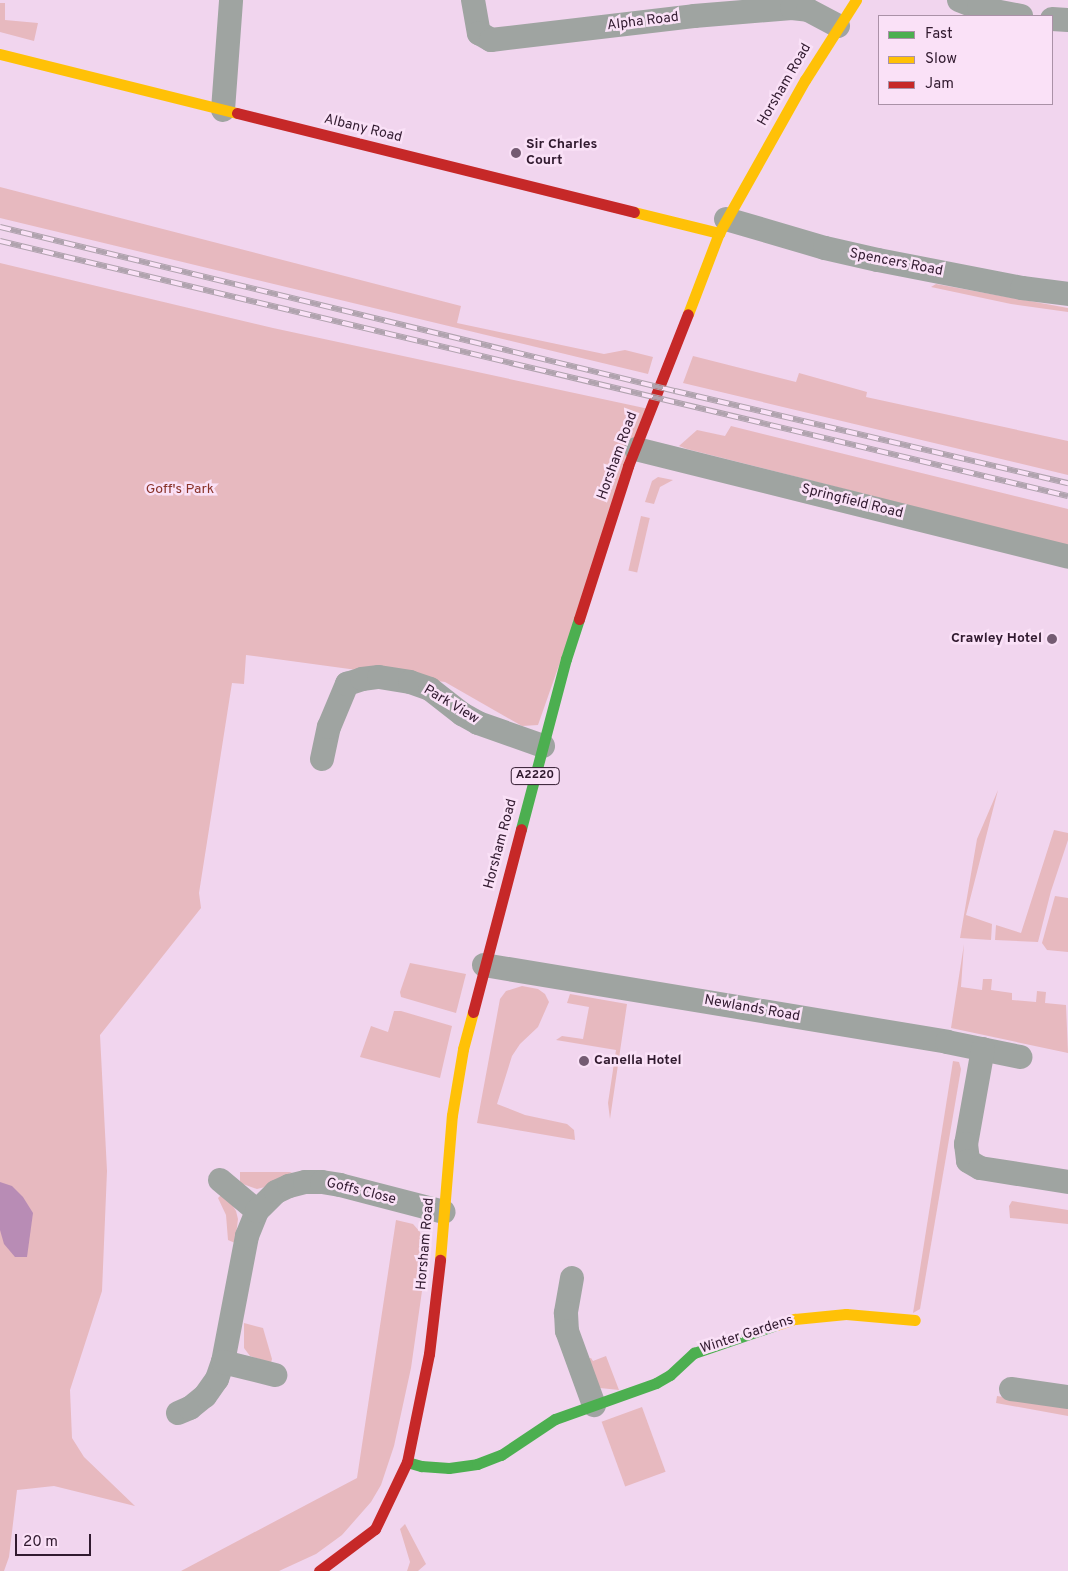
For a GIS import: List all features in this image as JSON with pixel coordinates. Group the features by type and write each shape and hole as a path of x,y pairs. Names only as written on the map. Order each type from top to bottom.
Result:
{"main road":[{"name":"Horsham Road","path":"319,1571 375,1529 407,1462 429,1354 438,1288 457,1082 484,965 569,650 628,466 723,226 838,26 856,0"},
{"name":"Albany Road","path":"0,54 223,110 723,226"},
{"name":"Winter Gardens","path":"407,1462 421,1466 449,1468 477,1464 501,1455 555,1419 656,1383 670,1375 694,1353 795,1319 846,1314 915,1320"}],"street":[{"path":"223,110 231,0"},
{"name":"Alpha Road","path":"473,0 480,33 491,40 691,8 800,9 808,10 838,26"},
{"path":"959,0 979,8 1016,15"},
{"path":"1053,19 1068,20"},
{"name":"Spencers Road","path":"723,226 878,260 1022,288 1068,294"},
{"name":"Springfield Road","path":"636,449 1068,557"},
{"name":"Park View","path":"322,759 329,727 347,684 362,679 380,677 410,682 430,689 462,714 478,722 543,746"},
{"name":"Newlands Road","path":"484,965 1020,1056"},
{"path":"982,1049 966,1144 968,1161 980,1168 1068,1182"},
{"path":"220,1180 258,1211"},
{"name":"Goffs Close","path":"178,1414 206,1396 217,1379 223,1362 247,1236 258,1211 276,1192 305,1182 340,1185 444,1212"},
{"path":"572,1278 566,1312 568,1331 594,1404"},
{"path":"223,1362 275,1375"},
{"path":"1011,1389 1068,1397"}],"green space":[{"path":"0,3 5,3 5,20 38,23 34,41 0,32"},
{"path":"0,187 461,306 457,323 604,354 625,350 653,357 648,374 0,218"},
{"name":"Goff's Park","path":"0,263 273,328 649,409 538,725 522,726 445,682 246,655 244,684 232,683 199,893 201,908 100,1035 107,1171 102,1291 70,1390 72,1438 84,1457 135,1506 54,1486 17,1490 9,1557 4,1571 0,1571"},
{"path":"936,284 1068,308 1068,312 1011,304 931,287"},
{"path":"693,356 796,382 799,373 867,392 866,397 1068,441 1068,475 683,383"},
{"path":"731,426 1068,509 1068,546 679,446 697,430 725,436"},
{"path":"658,477 673,480 660,487 654,504 645,502 652,481"},
{"path":"641,516 650,518 637,573 628,571"},
{"path":"998,790 966,915 992,924 991,940 960,938 977,839"},
{"path":"1054,830 1068,833 1068,840 1051,891 1038,942 995,940 996,925 1021,933"},
{"path":"1055,896 1068,898 1068,952 1047,950 1042,943"},
{"path":"964,944 961,987 982,990 983,979 992,979 991,990 1012,993 1012,1000 1036,1002 1037,991 1046,992 1045,1003 1066,1005 1068,1053 951,1028"},
{"path":"410,963 466,974 456,1013 401,997 400,992"},
{"path":"522,986 538,989 545,994 549,1002 538,1027 520,1044 512,1056 497,1104 525,1115 567,1124 574,1130 575,1140 477,1123 500,999 506,991"},
{"path":"570,994 627,1004 610,1119 608,1103 616,1050 556,1040 562,1036 583,1039 589,1007 567,1003"},
{"path":"394,1011 401,1011 452,1026 440,1078 360,1057 371,1026 388,1032"},
{"path":"953,1061 959,1062 961,1069 920,1309 913,1313"},
{"path":"240,1172 292,1172 265,1187 257,1189 240,1183"},
{"path":"221,1195 231,1203 236,1211 238,1219 235,1243 228,1240 226,1215 218,1198"},
{"path":"1012,1201 1068,1210 1068,1224 1010,1218 1009,1206"},
{"path":"396,1220 413,1224 420,1232 426,1253 411,1368 394,1446 381,1485 371,1502 342,1535 316,1554 279,1571 181,1571 357,1478"},
{"path":"244,1323 263,1328 272,1359 271,1363 250,1356 244,1348"},
{"path":"606,1356 619,1390 600,1388 585,1359 591,1358 593,1361"},
{"path":"997,1396 1068,1407 1068,1416 996,1403"},
{"path":"642,1407 666,1472 625,1487 602,1422"},
{"path":"405,1524 426,1564 418,1571 407,1571 410,1562 400,1529"}],"shaded area":[{"path":"0,1182 12,1186 23,1197 33,1213 27,1257 15,1257 4,1244 0,1230"}],"railway":[{"path":"0,227 675,391 1068,483"},
{"path":"0,241 1068,496"}],"traffic: fast":[{"path":"521,829 566,659 579,619"},
{"path":"407,1462 421,1466 449,1468 477,1464 501,1455 555,1419 656,1383 670,1375 694,1353 776,1325"}],"traffic: slow":[{"path":"688,314 719,233 805,80 856,0"},
{"path":"0,54 237,113"},
{"path":"634,212 719,233"},
{"path":"440,1260 452,1115 463,1049 473,1012"},
{"path":"776,1325 795,1319 846,1314 915,1320"}],"traffic: jam":[{"path":"237,113 634,212"},
{"path":"579,619 628,466 688,314"},
{"path":"473,1012 521,829"},
{"path":"319,1571 375,1529 407,1462 429,1354 440,1260"}],"place":[{"name":"Sir Charles Court","path":"516,153"},
{"name":"Crawley Hotel","path":"1052,639"},
{"name":"Canella Hotel","path":"584,1061"}]}
